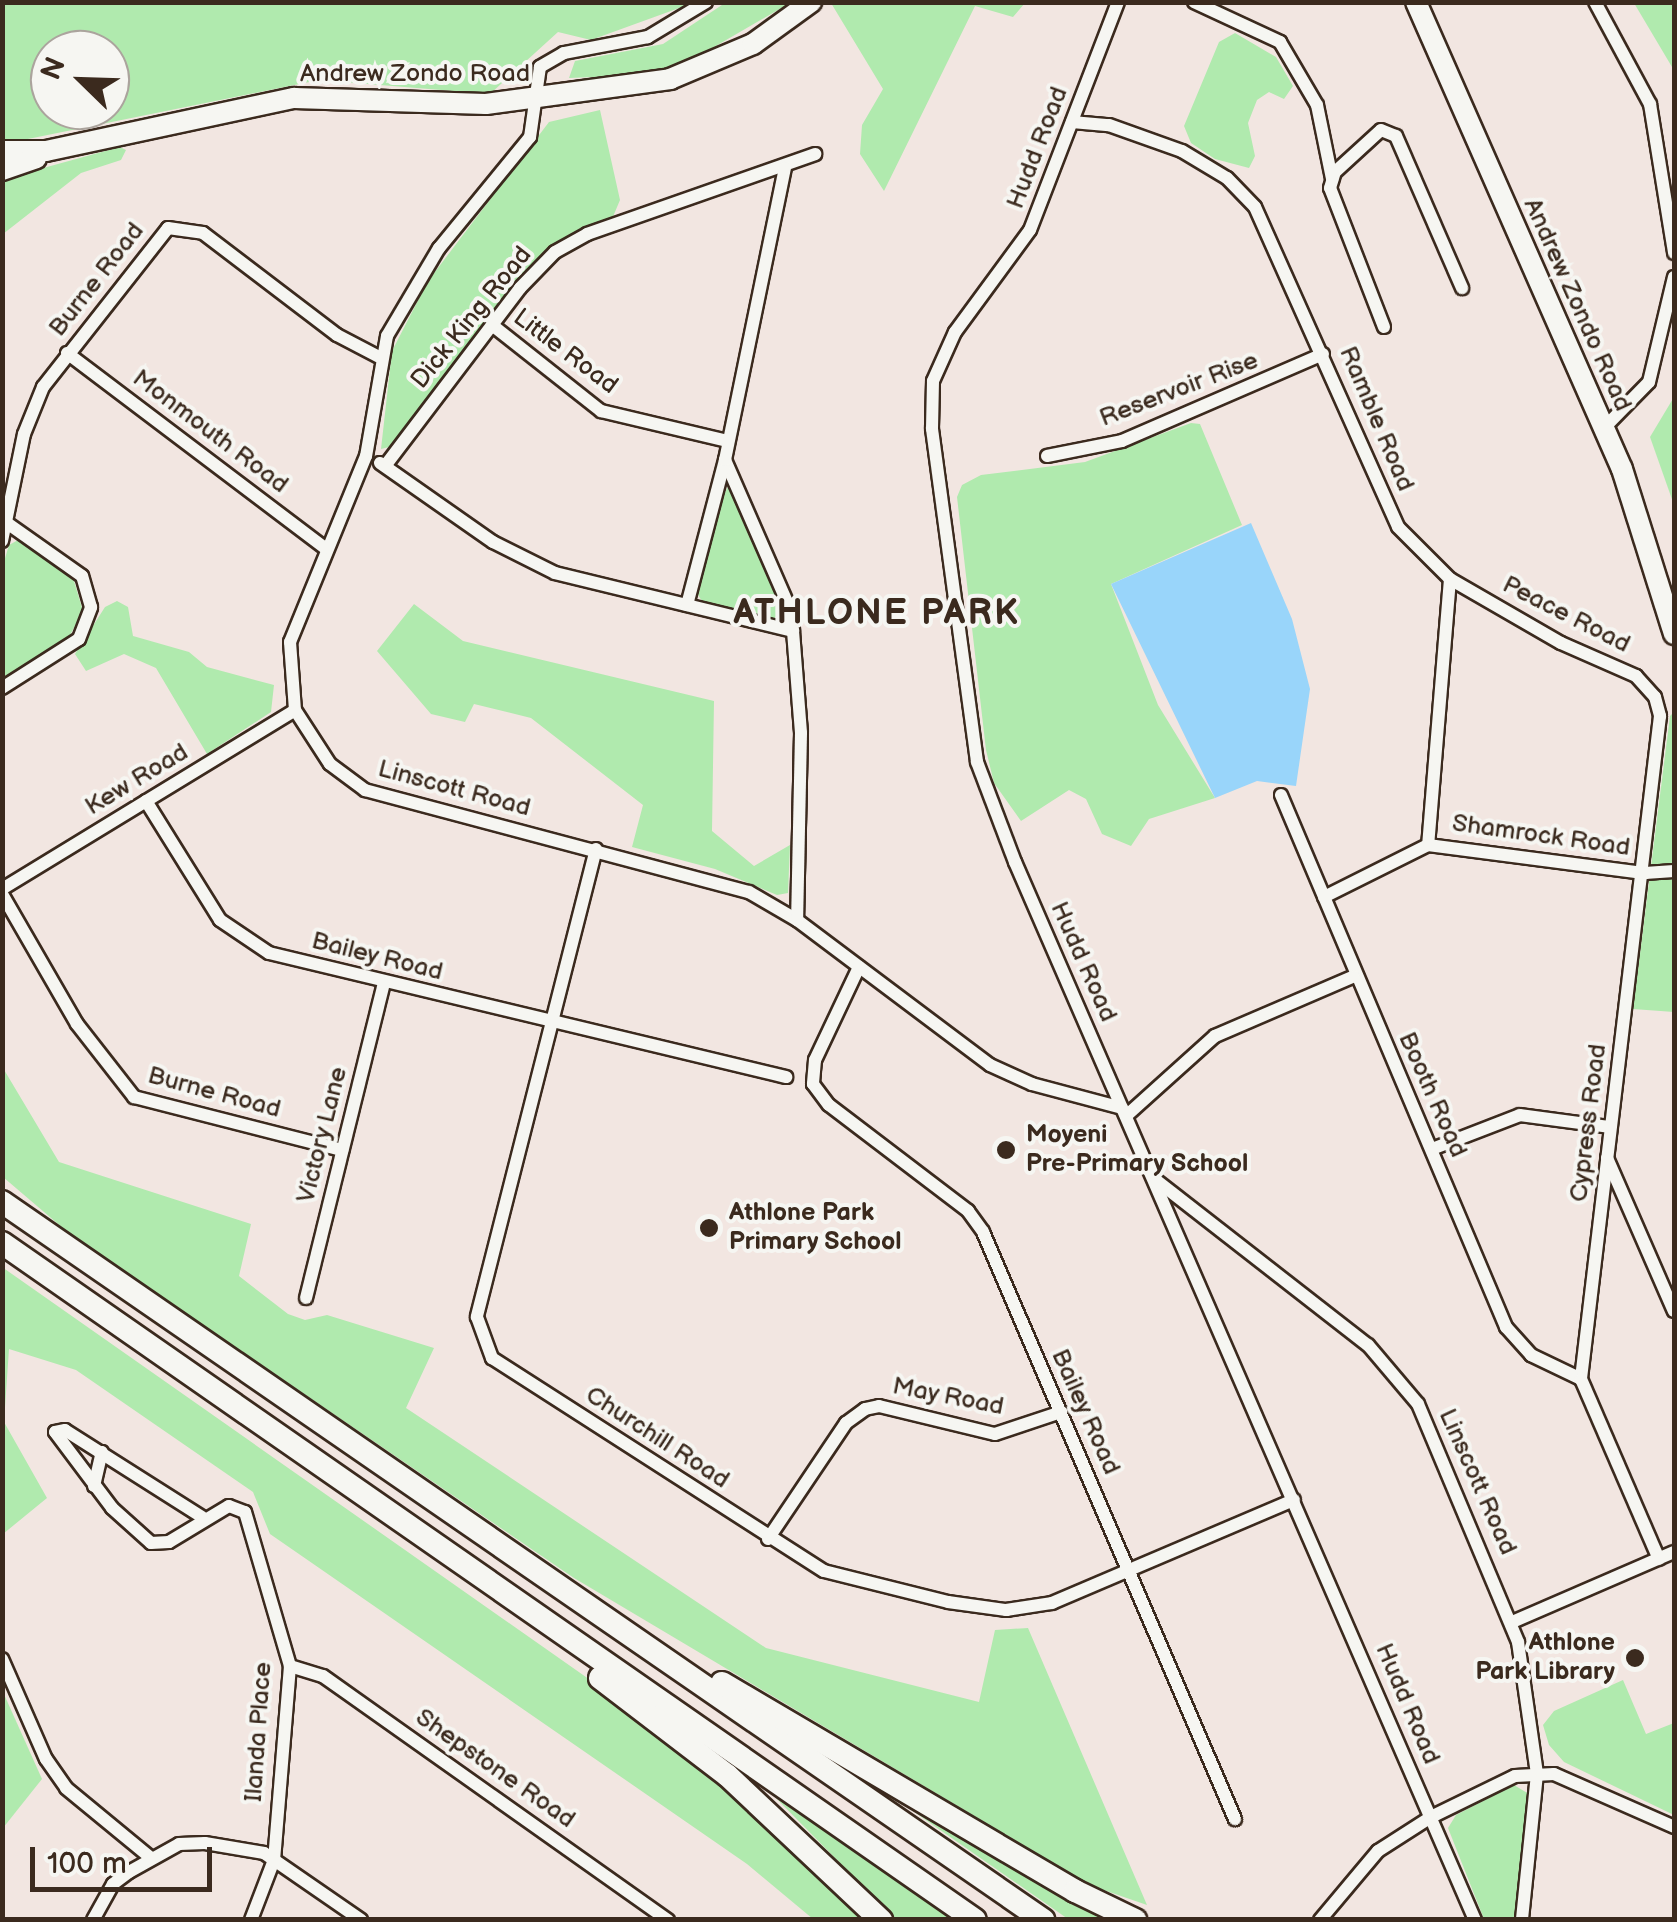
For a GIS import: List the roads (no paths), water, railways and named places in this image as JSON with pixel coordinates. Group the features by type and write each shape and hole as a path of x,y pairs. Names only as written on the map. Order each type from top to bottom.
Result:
{"highway":[{"path":"2,1202 1043,1920"},
{"path":"2,1243 976,1920"},
{"path":"584,1605 1075,1892 1135,1920"},
{"path":"530,1611 547,1638 727,1774 882,1920"}],"main road":[{"name":"Andrew Zondo Road","path":"2,152 46,151 294,98 535,100 694,72 753,44 811,2"},
{"name":"Andrew Zondo Road","path":"1416,2 1604,428 1654,557 1674,634"},
{"path":"2,170 46,151"}],"street":[{"name":"Linscott Road","path":"706,2 648,37 550,57 534,80 530,137 439,248 379,357 366,456 325,548 290,642 296,710 330,764 365,790 728,884 797,920 990,1066 1032,1084 1124,1112"},
{"name":"Hudd Road","path":"1118,2 1020,248 940,357 930,403 981,777 1475,1920"},
{"path":"1194,2 1280,42 1316,105 1332,179 1384,327"},
{"path":"1595,2 1650,104 1674,253"},
{"name":"Ramble Road","path":"1072,122 1153,138 1205,164 1243,192 1266,224 1398,527 1450,579"},
{"path":"1332,179 1380,130 1392,131 1462,288"},
{"name":"Dick King Road","path":"385,466 536,269 570,242 786,168 815,154"},
{"path":"686,605 725,460 786,168"},
{"name":"Burne Road","path":"2,540 30,411 67,353 158,234 178,226 203,233 338,335 379,357"},
{"path":"1604,428 1649,382 1674,277"},
{"name":"Little Road","path":"492,326 600,411 728,441"},
{"name":"Monmouth Road","path":"67,353 325,548"},
{"name":"Reservoir Rise","path":"1047,456 1122,441 1323,354"},
{"path":"366,456 494,542 555,573 792,631"},
{"path":"725,460 787,602 792,631 801,733 797,920"},
{"path":"2,688 78,639 90,607 82,576 7,523"},
{"path":"1428,845 1450,579"},
{"name":"Peace Road","path":"1450,579 1545,635 1636,676 1656,698"},
{"name":"Cypress Road","path":"1581,1379 1660,736 1656,698"},
{"name":"Kew Road","path":"2,891 296,710"},
{"name":"Booth Road","path":"1281,795 1354,976 1432,1148 1506,1326 1531,1354 1581,1379"},
{"name":"Bailey Road","path":"146,801 220,920 236,935 269,953 786,1077"},
{"name":"Shamrock Road","path":"1324,897 1428,845 1644,873"},
{"name":"Churchill Road","path":"596,849 477,1317 482,1342 510,1372 824,1571 858,1582 1006,1610 1052,1603 1294,1500"},
{"path":"1644,873 1674,870"},
{"name":"Burne Road","path":"2,891 77,1024 134,1097 342,1150"},
{"name":"Bailey Road","path":"859,968 815,1060 813,1084 829,1105 976,1220 1235,1820"},
{"path":"1124,1112 1215,1036 1354,976"},
{"name":"Victory Lane","path":"306,1298 384,983"},
{"path":"1432,1148 1520,1115 1610,1126"},
{"path":"1606,1155 1674,1311"},
{"name":"Linscott Road","path":"1156,1179 1356,1334 1405,1383 1512,1622 1537,1774 1522,1920"},
{"path":"1581,1379 1659,1559"},
{"name":"May Road","path":"768,1539 846,1423 865,1409 879,1406 995,1434 1061,1412"},
{"path":"66,1430 202,1516 169,1542 150,1544 94,1486 56,1432 66,1430"},
{"path":"94,1486 102,1452"},
{"name":"Ilanda Place","path":"202,1516 240,1508 290,1666 274,1860 251,1920"},
{"path":"1512,1622 1674,1552"},
{"path":"2,1660 46,1759 66,1788 151,1858"},
{"name":"Shepstone Road","path":"290,1666 323,1676 668,1920"},
{"path":"1320,1920 1363,1864 1430,1817 1502,1781 1537,1774 1576,1782 1674,1827"},
{"path":"93,1920 113,1884 179,1844 227,1844 274,1860 361,1920"}],"water":[{"path":"1251,523 1292,619 1310,689 1296,786 1257,781 1215,798 1111,584"}],"place":[{"name":"Moyeni Pre-Primary School","path":"1006,1150"},
{"name":"Athlone Park Primary School","path":"709,1228"},
{"name":"Athlone Park Library","path":"1635,1658"}],"district":[{"name":"ATHLONE PARK","path":"877,614"}]}
